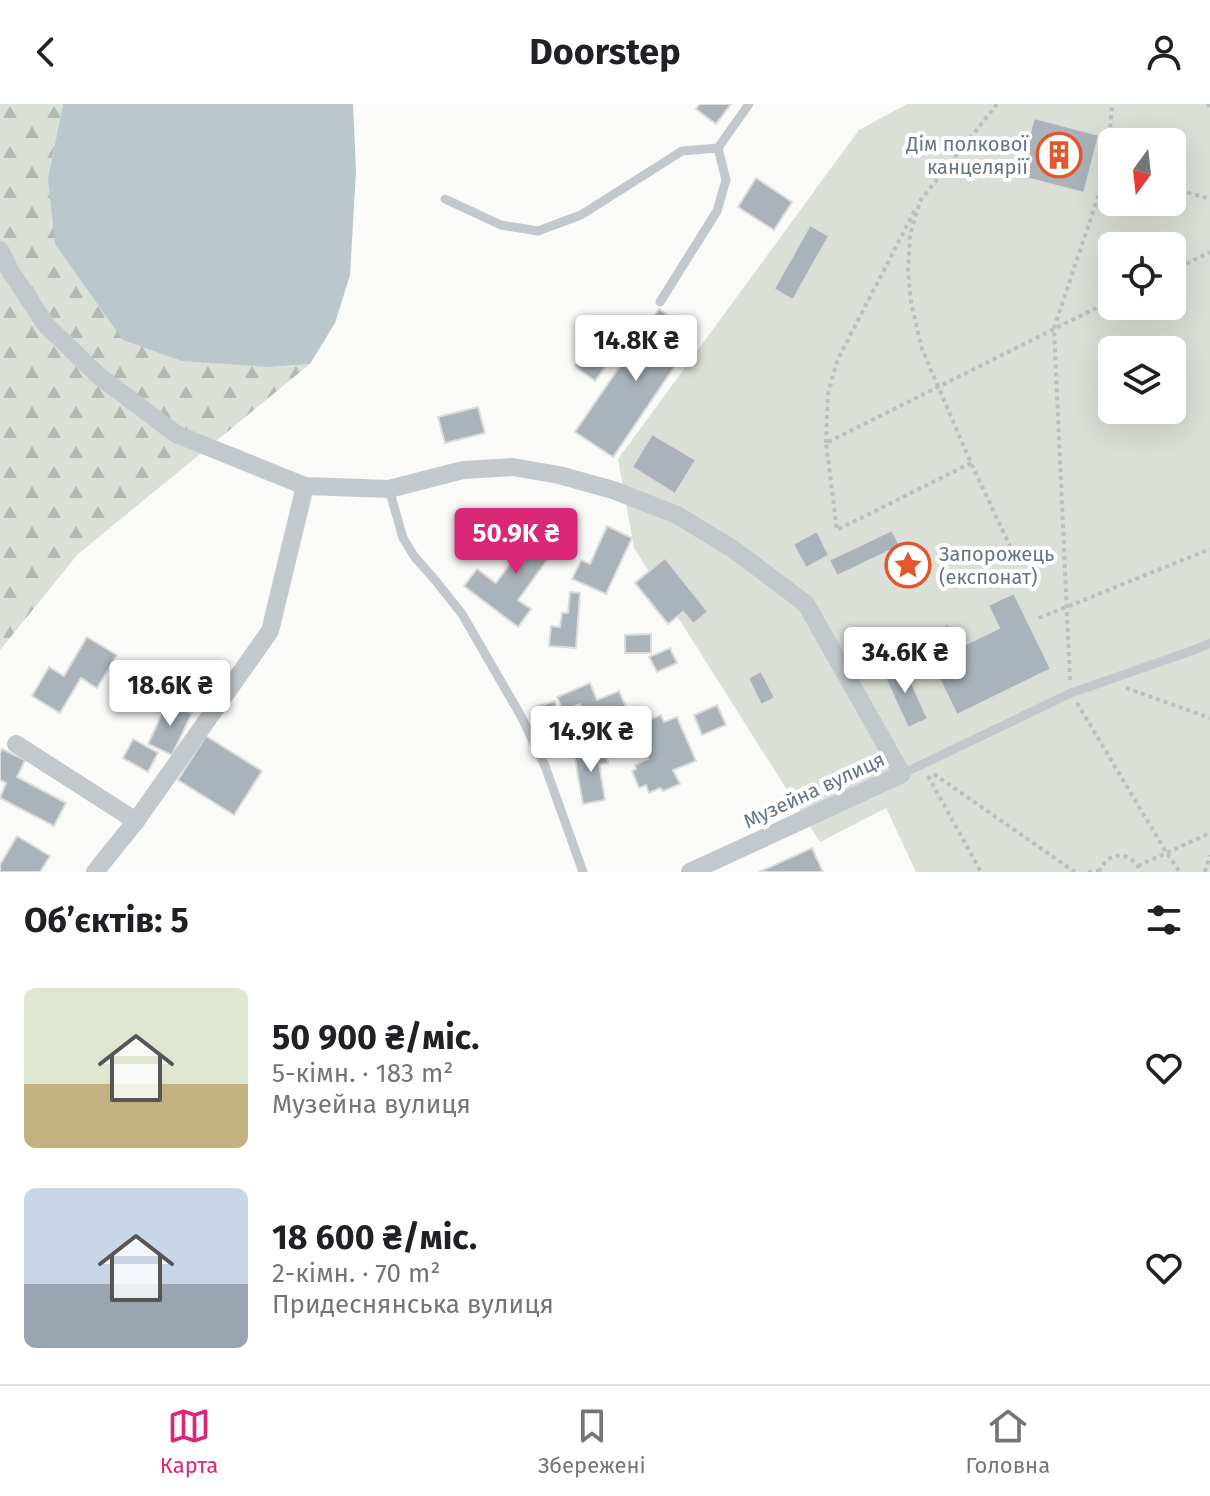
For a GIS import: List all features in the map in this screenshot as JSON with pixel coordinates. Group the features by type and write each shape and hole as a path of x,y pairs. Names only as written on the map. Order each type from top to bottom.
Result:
{"street":[{"name":"Музейна вулиця","path":"0,250 46,325 99,376 176,434 305,486 389,489 463,470 513,467 600,486 677,515 733,549 806,604 902,774 690,872"},
{"path":"95,872 136,821 270,631 305,486"},
{"path":"16,744 136,821"}],"lane":[{"path":"660,302 717,211 726,180 718,148 749,104"},
{"path":"445,199 501,225 538,231 581,215 682,151 718,148"},
{"path":"389,489 403,538 462,614 521,716 545,766 583,872"},
{"path":"902,774 1071,693 1210,643"}],"path":[{"path":"971,463 837,530 826,443 828,394 837,361 920,201 997,104"},
{"path":"1111,128 1112,104"},
{"path":"1186,192 1210,199"},
{"path":"920,201 910,235 908,271 911,302 922,349 1010,546"},
{"path":"1098,204 1054,328 1071,693 1180,872"},
{"path":"1186,264 1210,252"},
{"path":"826,443 1098,307"},
{"path":"1039,618 1210,549"},
{"path":"1105,681 1210,718"},
{"path":"922,765 981,872"},
{"path":"922,765 1075,872"},
{"path":"1138,866 1210,833"},
{"path":"1205,872 1210,855"},
{"path":"1088,872 1099,871 1102,864 1113,856 1127,857 1141,872"}],"green space":[{"path":"0,104 63,104 48,178 270,367 310,364 78,554 0,650"},
{"path":"907,104 1210,104 1210,872 916,872 886,808 820,842 634,548 618,459 859,130"}],"shaded area":[{"path":"63,104 353,104 356,171 350,275 335,323 310,364 270,367 182,361 123,340 55,244 48,178"}],"building":[{"path":"700,104 731,104 716,124 696,109"},
{"name":"Дім полкової канцелярії","path":"1034,118 1098,135 1084,193 1018,176"},
{"path":"756,178 792,202 774,230 738,207"},
{"path":"810,225 829,236 793,300 774,289"},
{"path":"659,309 696,335 613,457 575,432"},
{"path":"609,319 629,333 595,381 575,366"},
{"path":"478,407 485,433 445,443 438,417"},
{"path":"652,434 696,460 675,494 632,467"},
{"path":"540,522 563,538 518,600 531,609 518,627 464,586 477,569 496,583"},
{"path":"607,526 632,538 606,594 572,579 581,560 590,564"},
{"path":"892,530 900,546 837,576 829,560"},
{"path":"817,531 829,555 806,568 793,544"},
{"path":"665,558 708,612 693,624 683,612 668,624 635,583"},
{"path":"570,592 580,593 576,648 549,646 551,626 560,627 562,613 568,613"},
{"path":"1014,593 1051,669 957,715 919,638 948,624 960,647 999,628 988,605"},
{"path":"651,634 651,653 625,653 625,635"},
{"path":"87,637 117,655 97,688 81,678 60,713 32,696 49,667 64,676"},
{"path":"670,648 677,663 657,672 649,657"},
{"path":"902,662 928,719 908,728 882,671"},
{"path":"761,671 775,698 761,705 748,678"},
{"path":"590,683 597,700 619,691 629,714 607,723 603,716 588,722 580,704 563,711 557,697"},
{"path":"168,701 192,713 172,755 148,744"},
{"path":"555,701 563,733 547,737 538,706"},
{"path":"717,705 726,725 702,735 694,715"},
{"path":"661,715 664,722 677,717 696,761 673,770 680,784 649,793 646,785 639,788 632,771 636,769 635,765 648,759 638,736 624,742 620,733"},
{"path":"206,736 262,771 234,815 178,780"},
{"path":"133,739 158,753 148,772 123,758"},
{"path":"606,748 608,763 599,764 605,800 583,804 574,753"},
{"path":"2,749 25,760 17,777 66,803 54,826 0,798 6,783 0,780"},
{"path":"17,836 50,856 40,872 0,872 0,865"},
{"path":"812,848 823,872 759,872"}],"place":[{"name":"Дім полкової канцелярії","path":"1059,155"},
{"name":"Запорожець (експонат)","path":"908,565"}]}
